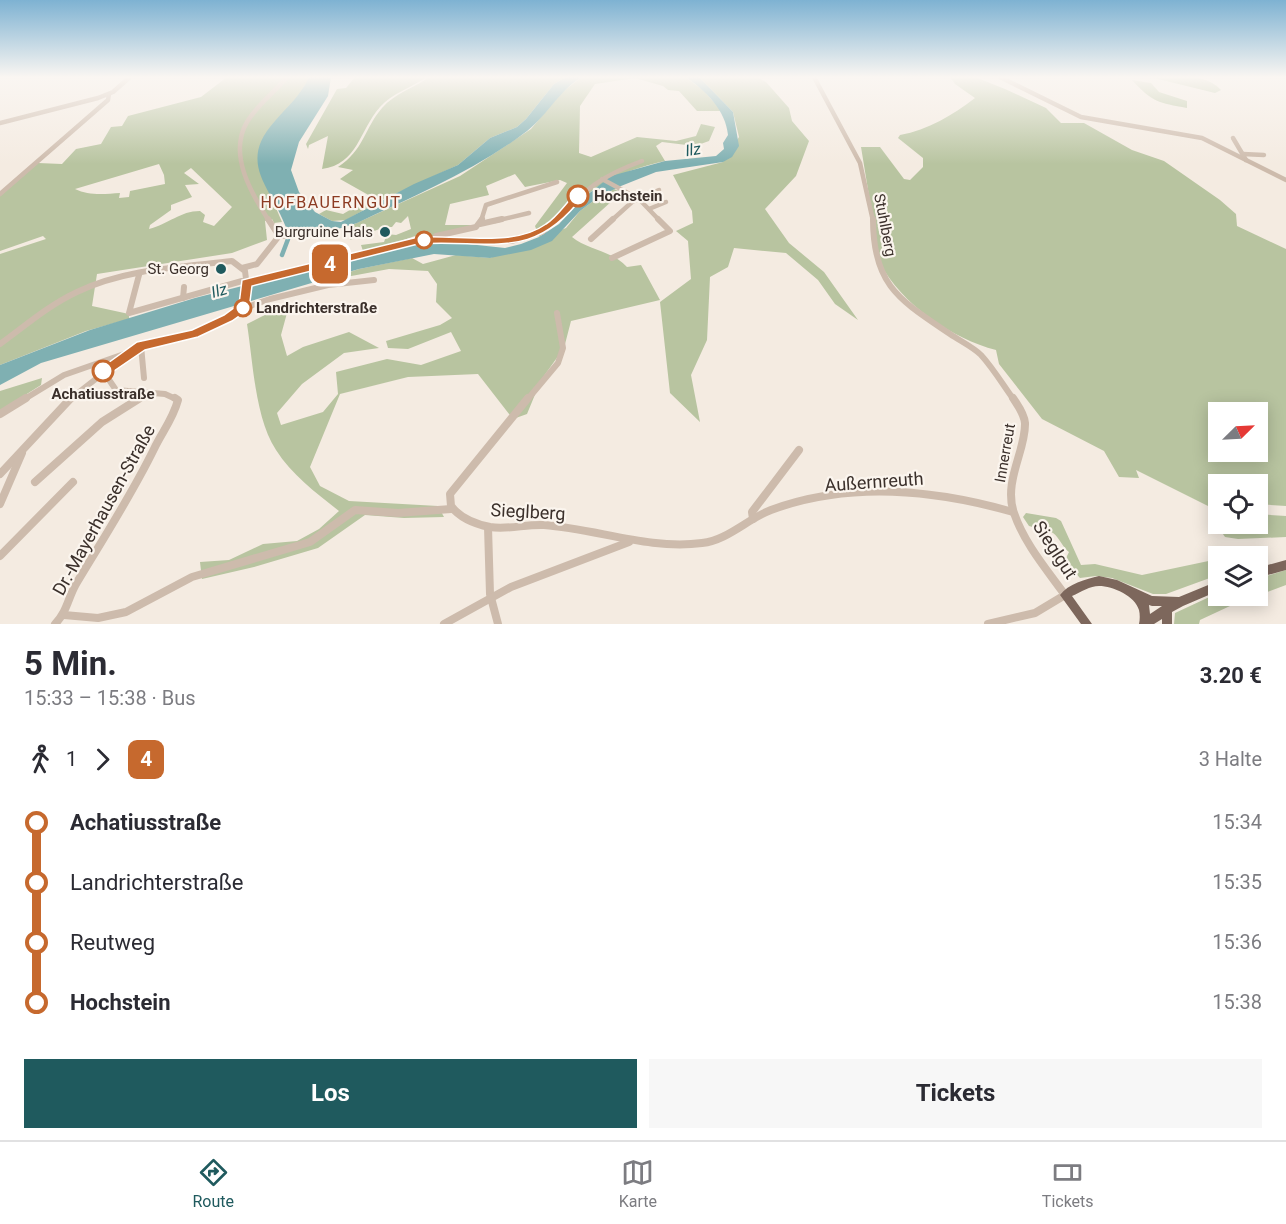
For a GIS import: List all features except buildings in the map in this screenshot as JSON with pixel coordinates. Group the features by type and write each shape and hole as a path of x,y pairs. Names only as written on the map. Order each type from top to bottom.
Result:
{"main road":[{"path":"1268,570 1286,565"},
{"path":"1087,624 1065,595 1085,584 1099,581 1117,585 1152,601 1179,602"},
{"path":"1144,624 1179,602 1208,590"},
{"path":"1134,594 1144,606 1144,624"},
{"path":"1167,610 1167,624"}],"street":[{"path":"0,123 73,106"},
{"path":"0,195 102,106"},
{"path":"242,268 257,264 288,235 262,206 241,167 241,137 247,122 261,106"},
{"name":"Stuhlberg","path":"830,106 860,163 873,218 873,244 881,273 889,286 912,309 971,346"},
{"path":"1059,106 1081,117 1202,138 1286,180"},
{"path":"1233,138 1246,160"},
{"path":"1243,154 1264,155"},
{"path":"424,240 497,242 535,235 550,226 578,196 613,171 642,160"},
{"path":"603,180 639,199 670,231 612,258"},
{"path":"480,224 486,205 557,182"},
{"path":"591,239 639,199 659,190"},
{"path":"649,209 666,202"},
{"path":"139,275 129,313 242,281 246,283 467,231 480,224 529,213"},
{"path":"0,344 76,292 139,275 232,261 242,268 246,283 245,306"},
{"path":"0,474 22,453 55,412 127,353 141,346 206,330 245,306 328,285 374,280"},
{"path":"183,298 184,287"},
{"path":"55,624 63,615 98,618 126,612 192,577 300,547 356,510 398,513 451,509 447,501 450,494 485,448 522,409 542,379 558,363 563,348 557,314"},
{"path":"141,346 144,378"},
{"name":"Innerreut","path":"971,346 1002,381 1025,418 1012,477 1013,512"},
{"path":"0,414 64,375 115,355 127,353"},
{"name":"Dr.-Mayerhausen-Straße","path":"63,615 74,588 138,483 155,446 174,416 178,400 175,396 116,390 103,371"},
{"path":"35,482 105,421 131,402 150,393"},
{"path":"753,519 752,512 799,450"},
{"path":"0,504 22,453"},
{"path":"0,556 73,482"},
{"name":"Außernreuth","path":"753,519 770,510 806,502 900,492 932,493 1013,512"},
{"name":"Sieglberg","path":"451,509 488,527 543,525 632,541 702,543 726,536 753,519"},
{"name":"Sieglgut","path":"988,624 1035,613 1065,595 1039,559 1013,512"},
{"path":"488,527 490,594 498,624"},
{"path":"444,624 490,594 546,571 632,541"}],"green space":[{"path":"166,106 299,106 270,194 282,222 274,223 272,219 265,221 267,240 232,253 97,274 92,306 129,314 129,319 86,331 0,365 0,254 46,239 43,236 0,251 0,195 38,163 62,164 76,149 101,144 111,127 122,126 128,116","holes":["159,164 165,184 130,191 129,197 119,198 120,193 91,194 75,189","191,168 232,207 214,226 203,222 205,215 200,211 180,215 149,229 150,225 171,210 171,205 192,197 185,185 199,184 184,173"]},
{"path":"327,106 381,106 351,154 334,166 322,169 328,136 309,145 308,149 306,144"},
{"path":"384,106 536,106 517,127 490,138 458,165 384,199 346,220 332,221 319,214 326,210 343,214 372,197 340,179 353,170 338,167 359,146"},
{"path":"550,106 580,106 579,153 591,157 637,137 676,141 696,136 701,124 715,127 709,141 695,146 662,142 656,146 665,161 631,171 590,192 539,237 535,226 567,183 560,180 525,187 515,174 486,186 489,195 450,204 445,225 473,225 430,237 415,236 364,254 361,245 384,242 387,234 396,235 411,229 408,216 401,223 396,222 392,227 385,227 350,240 354,233 350,226 460,176 531,129"},
{"path":"693,106 718,106 722,111 697,111"},
{"path":"727,106 787,106 792,121 809,141 796,176 765,209 789,243 824,272 858,320 835,304 818,280 786,253 734,248 728,267 710,277 707,340 691,375 700,422 670,393 660,302 691,279 688,241 676,231 693,223 692,211 673,175 723,162 739,137 733,112"},
{"path":"963,106 1042,106 1061,123 1084,123 1132,150 1164,161 1236,214 1237,226 1286,249 1286,506 1268,505 1268,474 1208,474 1208,506 1136,470 1139,478 1119,477 1104,451 1042,419 999,364 996,350 963,338 946,328 915,306 901,292 880,263 861,147 880,147 904,179 910,180 923,167 923,158 898,138 900,135 920,130"},
{"path":"614,189 622,192 572,237 615,257 627,267 641,265 660,300 571,321 564,348 541,380 527,414 513,419 478,374 408,377 340,394 310,467 320,486 349,501 438,506 444,517 404,518 365,515 318,548 254,567 202,579 200,562 229,560 263,544 297,541 319,529 339,511 297,476 282,459 269,437 259,406 247,324 290,302 281,335 287,356 303,347 349,332 379,348 344,353 302,384 277,413 281,425 323,412 338,394 336,372 387,359 421,365 461,351 451,332 408,349 388,348 386,341 440,325 452,318 436,302 437,284 428,271 389,269 319,282 359,269 412,258 423,264 456,255 490,258 566,228 580,211"},
{"path":"42,378 41,385 0,411 0,391"},
{"path":"1026,513 1056,518 1061,521 1081,565 1095,564 1142,575 1208,561 1208,579 1166,594 1153,594 1112,578 1096,576 1080,578 1068,565 1066,558 1069,552 1057,537 1048,530 1029,526 1023,517"},
{"path":"1268,515 1286,516 1286,537 1238,539 1225,537 1223,534 1268,534"},
{"path":"1286,570 1286,585 1268,592 1268,576"},
{"path":"1208,598 1208,606 1230,606 1200,620 1199,624 1174,624 1175,613"}],"water":[{"path":"288,106 322,106 299,142 291,170 299,192 315,212 332,221 341,222 414,184 458,165 490,138 517,127 536,106 551,106 531,128 504,148 463,172 357,223 331,231 314,233 287,230 261,176 258,150 264,136"},
{"path":"717,106 727,106 733,112 739,146 732,157 723,162 656,172 621,186 600,196 580,211 552,241 531,250 490,258 434,254 359,269 41,363 0,385 0,365 90,330 195,298 294,273 342,264 407,245 449,242 505,248 521,244 539,237 559,224 582,199 611,176 665,161 716,156 724,149 723,143 728,135"}],"waterway":[{"path":"282,255 293,226"}],"bus line":[{"name":"4","path":"103,371 127,353 141,346 194,334 228,318 245,306 246,283 418,241 446,239 489,242 535,235 557,220 578,196"}],"place":[{"name":"Hochstein","path":"578,196"},
{"name":"Burgruine Hals","path":"385,232"},
{"name":"St. Georg","path":"221,269"},
{"name":"Landrichterstraße","path":"243,308"},
{"name":"Achatiusstraße","path":"103,371"}],"district":[{"name":"HOFBAUERNGUT","path":"331,202"}],"water label":[{"name":"Ilz","path":"693,149"},
{"name":"Ilz","path":"219,290"}]}
